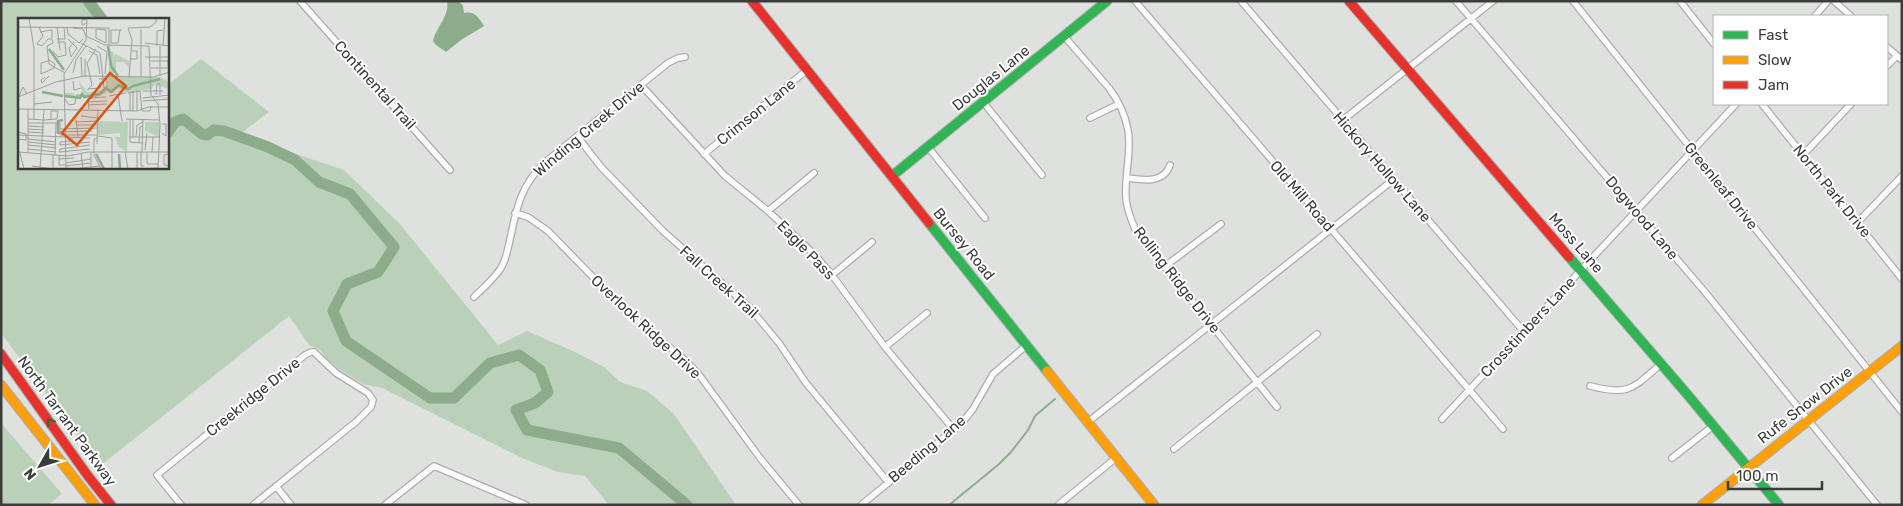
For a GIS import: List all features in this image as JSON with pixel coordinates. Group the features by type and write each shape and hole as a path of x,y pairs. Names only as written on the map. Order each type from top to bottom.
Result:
{"street":[{"name":"Continental Trail","path":"300,1 450,170"},
{"name":"Bursey Road","path":"752,1 1154,505"},
{"name":"Douglas Lane","path":"892,176 1107,1"},
{"name":"Old Mill Road","path":"1135,1 1504,429"},
{"name":"Hickory Hollow Lane","path":"1241,1 1524,332"},
{"name":"Moss Lane","path":"1349,1 1581,270 1779,505"},
{"name":"Dogwood Lane","path":"1456,1 1705,292 1876,505"},
{"path":"1343,120 1493,1"},
{"name":"Greenleaf Drive","path":"1572,1 1902,412"},
{"path":"1680,1 1713,43"},
{"path":"1816,15 1828,1"},
{"path":"1834,1 1850,15"},
{"name":"Rolling Ridge Drive","path":"1064,36 1109,88 1119,104 1128,130 1126,198 1135,229 1277,407"},
{"path":"1888,48 1899,58 1888,65"},
{"name":"Winding Creek Drive","path":"474,297 494,278 501,268 506,256 515,213 523,189 534,173 668,63 685,57"},
{"name":"Crimson Lane","path":"704,154 807,70"},
{"name":"Eagle Pass","path":"641,85 725,176 768,211 814,254 885,346 954,430"},
{"path":"983,102 1042,175"},
{"path":"1090,118 1119,104"},
{"name":"Crosstimbers Lane","path":"1442,419 1735,105"},
{"name":"North Park Drive","path":"1763,105 1902,279"},
{"path":"1803,155 1850,105"},
{"name":"Fall Creek Trail","path":"577,136 602,167 663,231 749,307 768,328 812,390 888,482"},
{"path":"928,147 985,218"},
{"path":"1127,178 1157,179 1169,169 1170,165"},
{"path":"768,211 814,173"},
{"path":"1857,223 1902,176"},
{"path":"1088,422 1393,180"},
{"name":"Overlook Ridge Drive","path":"515,213 528,217 548,231 626,311 686,361 700,376 760,458 799,505"},
{"path":"1164,267 1221,224"},
{"path":"832,275 872,242"},
{"path":"885,346 927,313"},
{"path":"1174,449 1317,334"},
{"name":"Beeding Lane","path":"861,505 954,430 973,409 993,374 1027,345"},
{"name":"Rufe Snow Drive","path":"1702,505 1902,346"},
{"name":"Creekridge Drive","path":"181,505 157,475 311,352 319,356 336,373 368,393 373,400 364,414 276,486"},
{"name":"North Tarrant Parkway","path":"1,354 110,505"},
{"path":"1590,386 1613,391 1630,388 1638,384 1661,364"},
{"name":"North Tarrant Parkway","path":"1,386 95,505"},
{"path":"1672,458 1713,426"},
{"path":"1058,505 1116,458"},
{"path":"385,505 434,466 526,505"},
{"path":"253,505 276,486 291,505"}],"shaded area":[{"path":"1,1 96,1 106,18 18,18 18,169 169,169 169,84 201,59 269,112 239,135 344,170 400,224 498,345 527,331 604,367 620,382 647,391 674,414 736,505 609,505 585,476 558,472 522,458 382,388 363,384 340,370 320,350 309,345 289,316 100,466 1,333"},
{"path":"447,1 459,1 463,6 464,13 474,14 484,26 446,52 433,41 447,12"},
{"path":"1,423 62,494 48,505 1,505"}],"waterway":[{"path":"88,1 101,18"},
{"path":"169,131 175,122 183,119 202,134 207,135 214,130 224,131 268,147 295,160 319,182 350,194 394,247 378,272 347,284 333,311 346,341 430,398 454,398 490,363 519,355 540,370 548,392 535,403 516,410 527,430 619,448 687,505"},
{"path":"949,505 998,465 1028,430 1035,416 1055,399"}],"traffic: fast":[{"path":"892,176 1107,1"},
{"path":"929,223 1047,371"},
{"path":"1569,257 1687,394 1779,505"}],"traffic: slow":[{"path":"1702,505 1902,346"},
{"path":"1047,371 1154,505"},
{"path":"1,385 95,505"}],"traffic: jam":[{"path":"752,1 929,223"},
{"path":"1349,1 1569,257"},
{"path":"1,354 88,476 111,505"}]}
